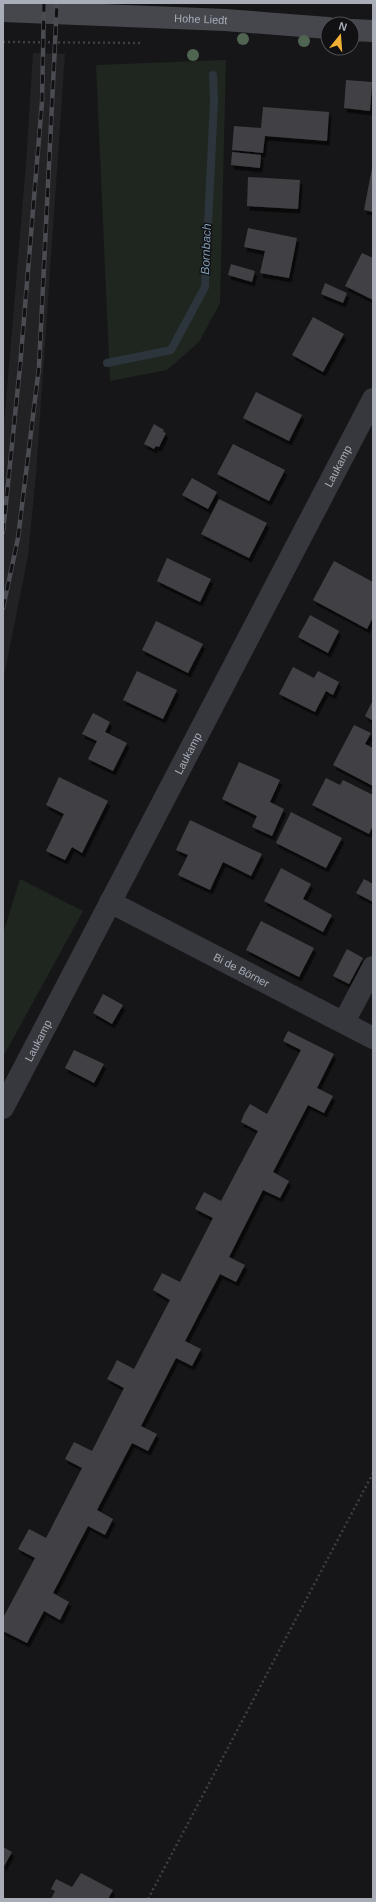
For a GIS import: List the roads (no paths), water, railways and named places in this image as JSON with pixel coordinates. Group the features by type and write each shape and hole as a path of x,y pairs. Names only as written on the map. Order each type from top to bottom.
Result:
{"street":[{"name":"Hohe Liedt","path":"3,11 225,20 320,27"},
{"path":"360,30 373,31"},
{"name":"Laukamp","path":"3,1108 373,399"},
{"name":"Bi de Börner","path":"110,902 373,1038"},
{"path":"344,1022 373,967"}],"waterway":[{"name":"Bornbach","path":"107,363 171,350 205,287 214,101 213,75"}],"railway":[{"path":"3,532 20,367 42,102 44,3"},
{"path":"3,608 18,538 39,367 57,3"}]}
